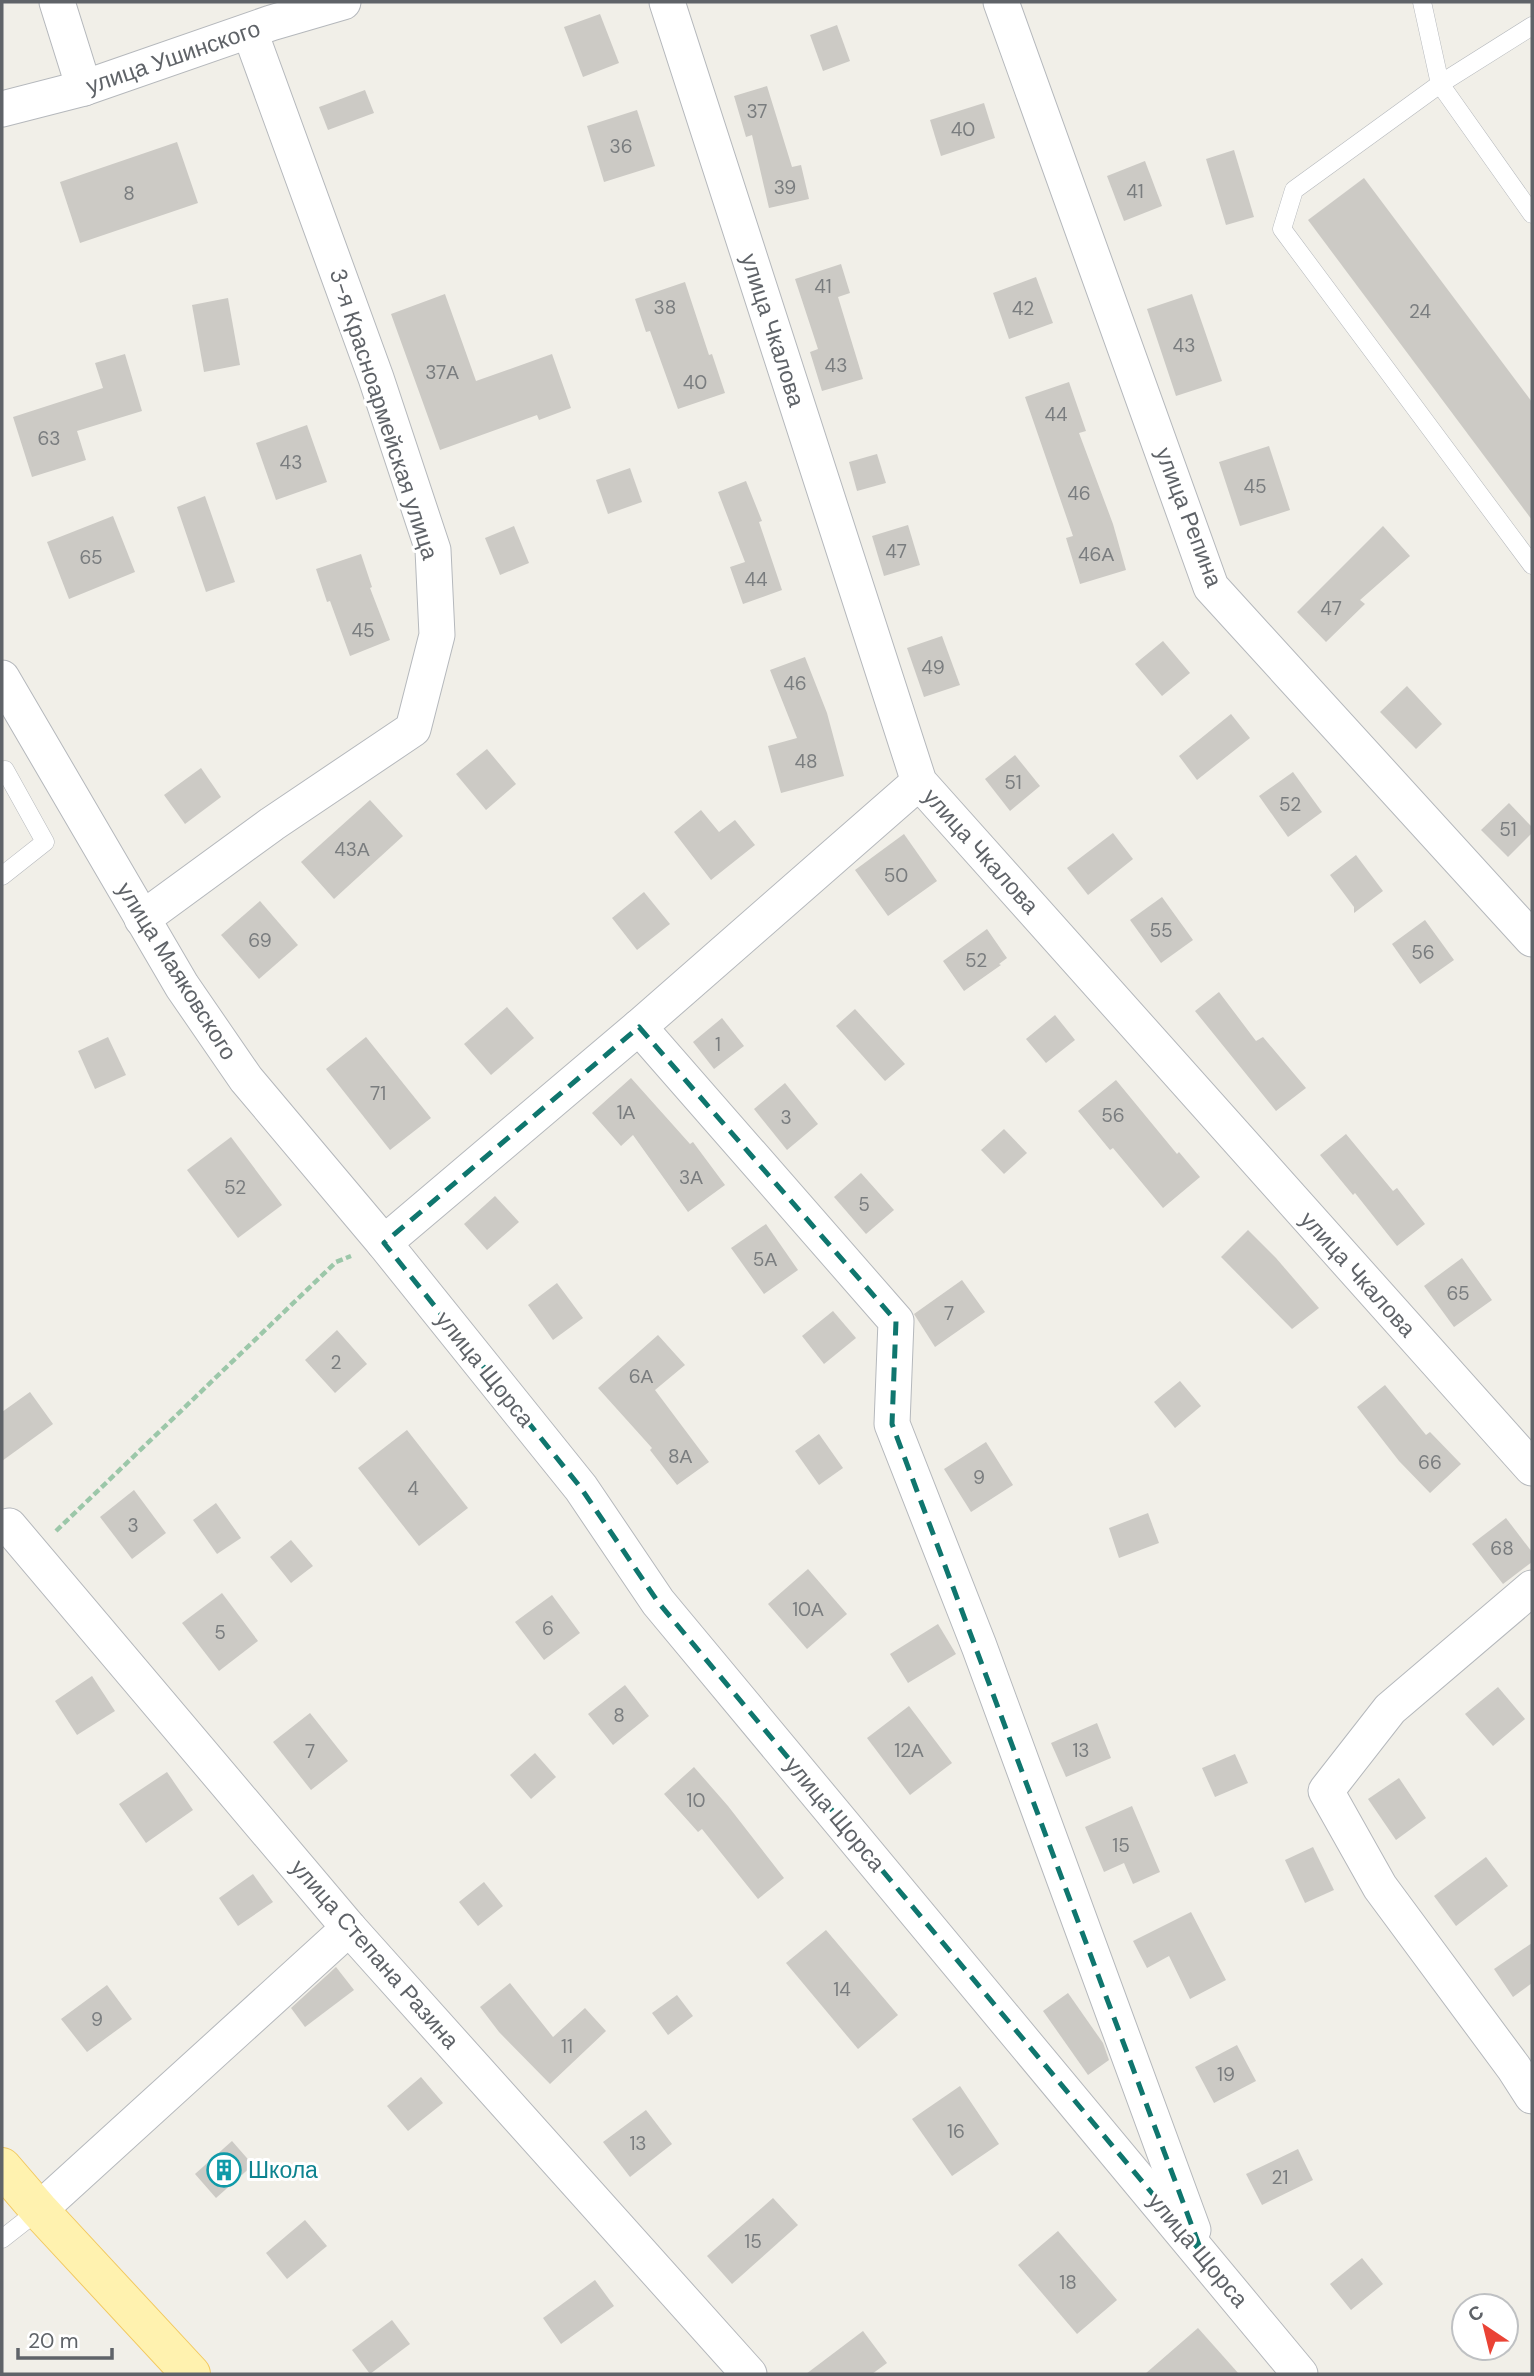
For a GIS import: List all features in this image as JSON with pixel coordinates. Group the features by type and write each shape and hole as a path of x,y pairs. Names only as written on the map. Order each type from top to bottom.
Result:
{"main road":[{"path":"2,2167 38,2210 191,2374"}],"street":[{"path":"57,2 83,88"},
{"name":"улица Ушинского","path":"2,109 83,88 262,19 343,2"},
{"name":"улица Чкалова","path":"667,2 919,782 1532,1468"},
{"name":"улица Репина","path":"1001,2 1211,587 1532,939"},
{"name":"3-я Красноармейская улица","path":"142,919 272,824 413,729 437,635 433,551 262,19"},
{"name":"улица Маяковского","path":"2,678 182,986 246,1079 384,1243"},
{"path":"384,1243 639,1027 919,782"},
{"path":"639,1027 896,1321 892,1424 979,1646 1202,2253"},
{"name":"улица Щорса","path":"384,1243 581,1488 658,1602 1300,2374"},
{"name":"улица Степана Разина","path":"6,1521 349,1928 749,2374"},
{"path":"1532,1588 1391,1709 1326,1791 1380,1887 1532,2096"},
{"path":"38,2210 349,1928"}],"lane":[{"path":"1422,2 1440,84 1532,214"},
{"path":"1532,26 1440,84 1294,190 1282,229 1532,565"},
{"path":"2,876 45,842 3,769"},
{"path":"2,2239 38,2210"}],"path":[{"path":"33,1552 336,1262 384,1243"}],"highlighted area":[{"path":"639,1027 896,1321 892,1424 1202,2253 658,1602 581,1488 384,1243"}],"building":[{"path":"600,14 619,63 583,77 564,27"},
{"path":"837,25 850,61 823,71 810,35"},
{"path":"767,86 792,167 801,165 809,199 769,208 752,135 746,137 734,96"},
{"path":"365,90 374,113 328,130 319,107"},
{"path":"984,103 995,138 941,156 930,120"},
{"path":"637,110 655,166 604,182 587,126"},
{"path":"177,142 198,203 80,243 60,182"},
{"path":"1234,150 1254,217 1226,225 1206,159"},
{"path":"1145,161 1162,206 1124,221 1107,176"},
{"path":"1364,178 1532,402 1532,520 1308,220"},
{"path":"841,264 850,293 838,297 863,379 822,391 810,352 818,349 795,279"},
{"path":"1036,277 1053,323 1009,339 993,293"},
{"path":"685,282 709,355 712,354 725,393 678,409 650,331 646,332 635,299"},
{"path":"445,294 476,381 552,354 571,408 539,420 537,415 440,450 391,314"},
{"path":"1192,294 1222,381 1176,396 1147,309"},
{"path":"228,298 240,365 204,372 192,305"},
{"path":"125,354 142,411 77,431 86,460 32,477 13,417 103,388 95,363"},
{"path":"1069,382 1086,431 1079,433 1113,524 1126,570 1080,584 1066,538 1073,536 1025,397"},
{"path":"307,425 327,482 276,500 256,443"},
{"path":"1269,446 1290,510 1240,526 1219,462"},
{"path":"877,454 886,483 857,491 849,462"},
{"path":"630,468 642,502 608,514 596,480"},
{"path":"746,481 762,521 759,522 782,590 743,604 730,567 745,562 718,492"},
{"path":"205,496 235,582 206,592 177,507"},
{"path":"113,516 135,572 69,599 47,542"},
{"path":"908,525 920,565 884,576 872,536"},
{"path":"514,526 529,563 500,575 485,538"},
{"path":"1383,526 1410,556 1360,600 1365,604 1326,642 1297,612"},
{"path":"361,554 372,587 370,588 390,640 350,656 316,569"},
{"path":"942,636 960,685 924,697 907,648"},
{"path":"1163,641 1190,673 1162,696 1135,664"},
{"path":"805,657 827,713 844,776 781,793 768,746 797,738 770,670"},
{"path":"1407,686 1442,724 1416,749 1380,712"},
{"path":"1231,714 1250,738 1197,780 1179,756"},
{"path":"487,749 516,784 486,810 456,774"},
{"path":"1015,755 1040,786 1010,811 985,779"},
{"path":"201,768 221,797 185,824 164,795"},
{"path":"1293,772 1322,812 1288,837 1259,796"},
{"path":"370,800 403,836 334,899 301,862"},
{"path":"1509,803 1532,827 1532,833 1508,857 1481,830"},
{"path":"701,810 719,832 735,820 755,845 711,880 674,832"},
{"path":"1113,833 1133,859 1088,895 1067,868"},
{"path":"904,834 937,881 888,916 855,870"},
{"path":"1356,855 1383,891 1354,913 1354,907 1330,875"},
{"path":"644,892 670,924 637,950 612,918"},
{"path":"1162,897 1193,940 1161,963 1130,920"},
{"path":"260,901 298,945 259,979 221,935"},
{"path":"1425,920 1454,960 1420,984 1392,944"},
{"path":"987,929 1007,958 964,991 943,961"},
{"path":"1219,992 1256,1041 1263,1037 1306,1088 1276,1111 1195,1011"},
{"path":"507,1007 534,1038 491,1075 464,1044"},
{"path":"855,1009 905,1064 885,1081 836,1026"},
{"path":"1055,1015 1075,1040 1046,1063 1026,1039"},
{"path":"722,1018 744,1046 714,1069 693,1042"},
{"path":"108,1037 126,1075 95,1089 78,1051"},
{"path":"366,1037 431,1118 390,1150 326,1069"},
{"path":"631,1078 690,1144 693,1142 725,1185 688,1212 633,1135 621,1146 592,1113"},
{"path":"1116,1080 1177,1154 1179,1152 1200,1177 1163,1208 1078,1111"},
{"path":"785,1083 818,1124 787,1150 754,1109"},
{"path":"1004,1129 1027,1153 1004,1174 981,1150"},
{"path":"1346,1134 1393,1191 1397,1188 1425,1224 1397,1246 1355,1193 1353,1195 1320,1155"},
{"path":"231,1137 282,1205 238,1238 187,1170"},
{"path":"861,1173 894,1210 866,1234 834,1197"},
{"path":"495,1196 519,1222 487,1250 464,1224"},
{"path":"766,1224 798,1270 764,1294 731,1248"},
{"path":"1248,1230 1319,1308 1292,1329 1221,1257"},
{"path":"1462,1258 1492,1300 1454,1327 1424,1286"},
{"path":"962,1280 985,1312 935,1347 914,1314"},
{"path":"557,1283 583,1318 553,1340 528,1305"},
{"path":"833,1311 856,1338 824,1364 802,1336"},
{"path":"337,1330 367,1364 335,1393 305,1360"},
{"path":"658,1335 685,1365 655,1390 709,1462 677,1485 650,1450 652,1448 598,1388"},
{"path":"1180,1381 1201,1406 1175,1428 1154,1402"},
{"path":"1385,1385 1426,1435 1430,1432 1461,1464 1430,1493 1399,1461 1357,1407"},
{"path":"30,1392 53,1424 2,1461 2,1412"},
{"path":"407,1430 468,1508 419,1546 358,1468"},
{"path":"819,1434 843,1468 819,1485 795,1451"},
{"path":"986,1442 1013,1485 971,1512 944,1469"},
{"path":"134,1490 166,1533 132,1559 100,1517"},
{"path":"216,1503 241,1538 217,1554 193,1520"},
{"path":"1148,1513 1159,1543 1119,1558 1109,1528"},
{"path":"1506,1518 1532,1552 1532,1562 1503,1584 1472,1544"},
{"path":"291,1540 313,1566 291,1583 270,1557"},
{"path":"808,1569 847,1614 807,1649 768,1604"},
{"path":"222,1593 258,1641 219,1671 182,1623"},
{"path":"552,1595 580,1633 544,1660 515,1622"},
{"path":"938,1624 956,1654 908,1683 890,1654"},
{"path":"92,1676 115,1711 77,1735 55,1701"},
{"path":"625,1685 649,1716 613,1745 588,1714"},
{"path":"1498,1687 1525,1719 1493,1746 1465,1714"},
{"path":"909,1706 952,1763 910,1795 867,1738"},
{"path":"310,1713 348,1761 311,1790 273,1742"},
{"path":"1097,1723 1111,1758 1066,1777 1051,1743"},
{"path":"535,1753 556,1777 531,1799 510,1775"},
{"path":"1235,1754 1248,1783 1215,1797 1202,1768"},
{"path":"694,1767 784,1878 758,1899 702,1829 698,1832 664,1794"},
{"path":"167,1772 193,1810 146,1843 119,1804"},
{"path":"1399,1778 1426,1818 1396,1840 1368,1799"},
{"path":"1132,1806 1160,1872 1133,1884 1124,1863 1104,1872 1085,1827"},
{"path":"1313,1847 1334,1890 1305,1903 1285,1860"},
{"path":"1486,1857 1508,1886 1456,1926 1434,1896"},
{"path":"253,1874 273,1902 238,1926 219,1898"},
{"path":"484,1882 503,1906 478,1926 459,1902"},
{"path":"1191,1912 1226,1980 1190,1999 1169,1956 1147,1968 1133,1941"},
{"path":"826,1930 898,2015 858,2049 786,1963"},
{"path":"1532,1943 1532,1983 1513,1997 1494,1969"},
{"path":"336,1967 354,1990 305,2027 291,2008"},
{"path":"510,1983 553,2037 585,2008 606,2031 550,2084 499,2032 480,2007"},
{"path":"107,1985 132,2019 87,2052 61,2019"},
{"path":"1068,1993 1103,2043 1109,2060 1088,2075 1043,2011"},
{"path":"677,1995 693,2016 668,2035 652,2013"},
{"path":"1237,2045 1256,2081 1214,2103 1195,2067"},
{"path":"421,2077 443,2103 408,2131 387,2106"},
{"path":"960,2086 999,2144 952,2176 912,2119"},
{"path":"646,2110 672,2144 630,2177 603,2142"},
{"name":"Школа","path":"232,2141 253,2165 216,2198 195,2174"},
{"path":"1298,2149 1313,2180 1262,2205 1246,2174"},
{"path":"773,2198 798,2225 732,2284 707,2256"},
{"path":"305,2220 327,2246 287,2279 266,2253"},
{"path":"1058,2231 1117,2300 1077,2334 1018,2265"},
{"path":"1362,2258 1383,2284 1351,2310 1330,2284"},
{"path":"595,2280 614,2306 561,2344 543,2318"},
{"path":"392,2320 410,2344 370,2374 352,2350"},
{"path":"1198,2328 1239,2374 1145,2374"},
{"path":"863,2331 887,2363 872,2374 806,2374"}],"place":[{"name":"Школа","path":"224,2170"}]}
